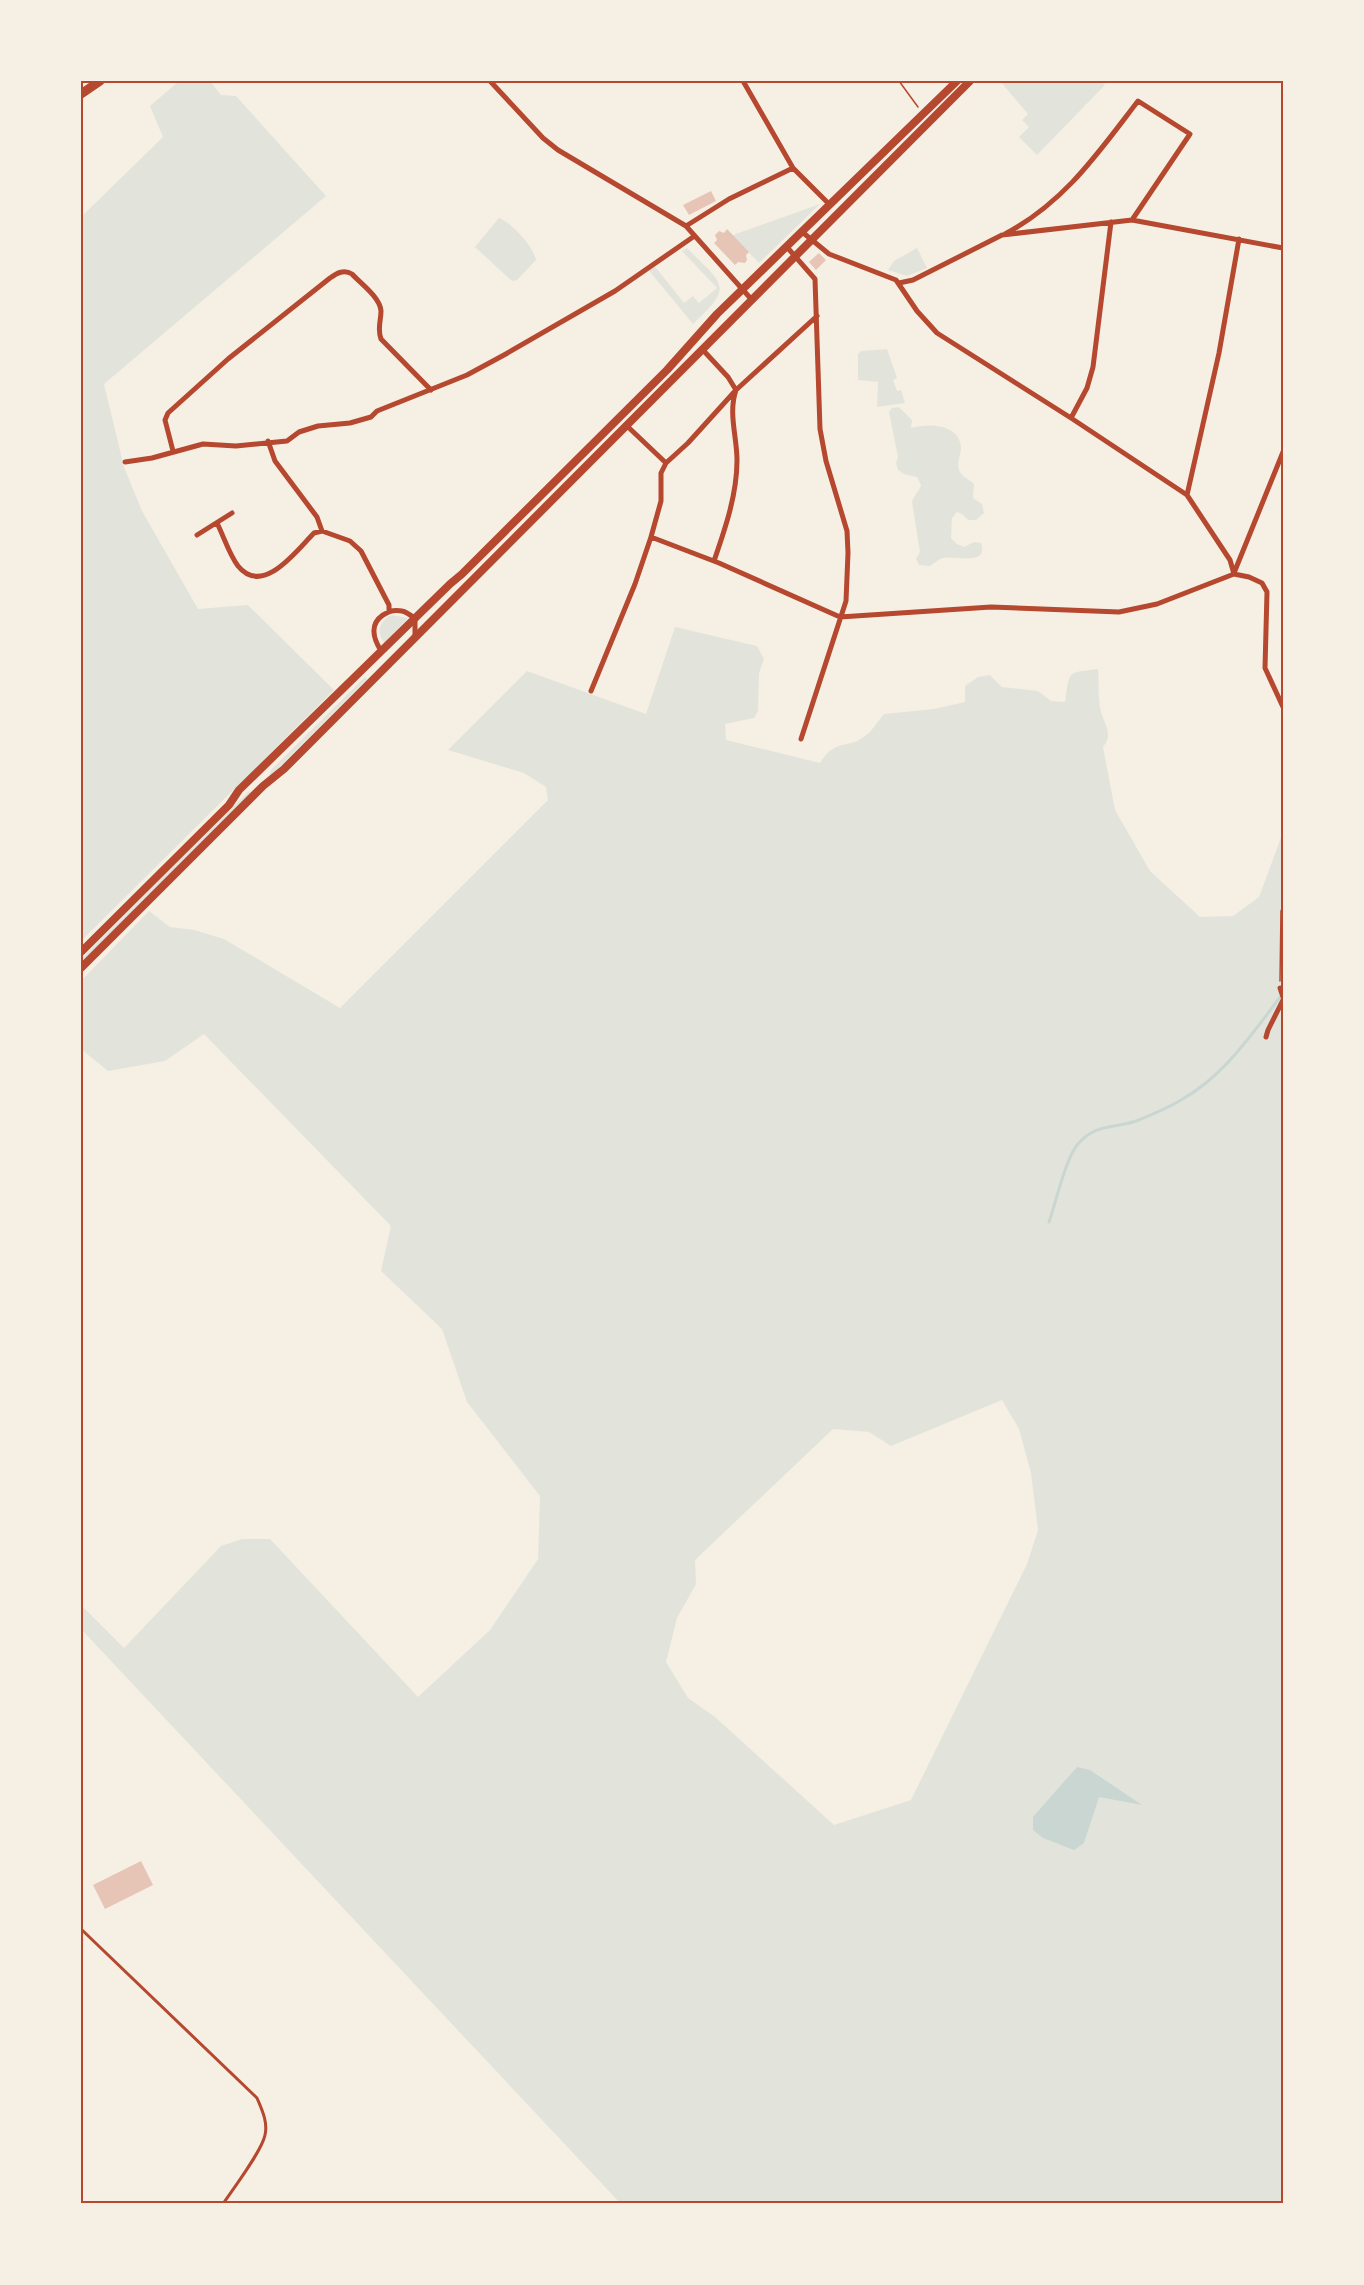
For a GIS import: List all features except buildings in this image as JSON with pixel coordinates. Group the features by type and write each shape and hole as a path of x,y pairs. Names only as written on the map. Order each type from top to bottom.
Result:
{"highway":[{"path":"81,94 100,81"}],"main road":[{"path":"81,952 228,805 239,790 637,400 742,289 957,81"},
{"path":"81,968 268,781 284,769 970,81"}],"street":[{"path":"490,81 543,138 558,150 686,226 693,237 752,300"},
{"path":"742,81 793,168 830,205"},
{"path":"899,283 913,280 1002,236 1038,214 1075,181 1138,101 1190,134 1132,220"},
{"path":"686,226 729,199 793,168"},
{"path":"1002,236 1132,220 1283,248"},
{"path":"1071,418 1087,388 1093,367 1111,222"},
{"path":"801,231 829,254 891,277 899,283 916,311 937,333 1187,495 1230,560 1234,574"},
{"path":"125,462 152,458 203,444 236,446 268,441 287,441 299,432 318,426 350,423 371,417 377,411 467,375 546,332 615,291 693,237"},
{"path":"1187,495 1217,363 1239,239"},
{"path":"786,246 815,279 818,413 821,437 848,542 847,594 801,739"},
{"path":"173,451 165,420 168,413 228,359 330,278 341,272 352,273 379,304 381,310 378,332 381,339 431,390"},
{"path":"591,691 635,584 651,537 661,501 661,473 666,463 688,443 736,390 817,316"},
{"path":"702,349 736,390 732,406 737,468 727,524 714,561"},
{"path":"626,425 666,463"},
{"path":"268,441 275,461 317,517 322,531"},
{"path":"1234,574 1283,452"},
{"path":"197,535 232,513"},
{"path":"218,523 239,568 246,573 260,576 275,572 314,533 322,531 350,541 362,551 389,605 389,611"},
{"path":"651,537 714,561 840,617 980,608 1119,612 1157,604 1234,574 1249,577 1265,586 1268,598 1265,668 1283,707"},
{"path":"381,651 374,628 381,616 389,611 402,611 415,618 415,636"},
{"path":"1266,1037 1283,999 1280,988"}],"lane":[{"path":"81,1929 257,2098 266,2118 266,2135 223,2204"}],"path":[{"path":"899,81 923,115"},
{"path":"1280,988 1281,911 1283,906"}],"shaded area":[{"path":"179,81 210,81 221,95 236,96 326,196 104,384 124,467 142,511 198,609 248,605 334,690 81,941 81,217 163,137 150,106"},
{"path":"1000,81 1101,81 1105,85 1037,155 1019,137 1029,127 1022,120 1028,114"},
{"path":"820,204 759,263 732,235 733,235"},
{"path":"499,218 521,236 531,248 536,260 517,280 512,281 475,247"},
{"path":"687,248 716,278 719,285 719,293 715,301 693,324 647,268 653,264 684,303 693,296 699,303 717,288 682,251"},
{"path":"917,248 927,268 907,276 888,270 894,261"},
{"path":"887,349 897,378 893,380 897,391 901,390 905,403 877,407 878,382 858,380 858,354 861,351"},
{"path":"899,407 912,420 911,428 942,427 955,434 960,440 959,469 974,484 973,498 982,504 984,513 976,520 968,520 957,512 952,518 951,538 964,547 974,542 981,543 980,555 975,558 948,557 939,559 930,566 919,565 916,559 920,552 912,502 921,485 917,477 898,470 896,463 898,457 889,412 892,408"},
{"path":"391,615 408,618 384,643 380,635 381,624"},
{"path":"675,627 757,646 764,659 759,673 758,711 754,718 725,724 726,740 820,763 831,750 865,736 884,714 934,709 965,702 965,686 978,677 990,675 1002,687 1038,691 1051,701 1065,702 1071,675 1080,671 1098,669 1100,707 1108,732 1103,747 1115,810 1150,871 1200,917 1233,916 1259,897 1283,832 1283,2204 621,2204 81,1629 81,1605 124,1648 221,1546 242,1539 270,1539 418,1697 490,1630 538,1559 540,1496 467,1402 442,1329 381,1271 391,1226 204,1034 165,1061 108,1071 81,1049 81,981 149,911 170,927 194,930 224,939 340,1008 548,800 546,787 524,773 448,750 527,671 646,714","holes":["1002,1400 1019,1429 1031,1473 1038,1530 1027,1564 911,1800 834,1825 715,1717 688,1698 666,1662 677,1618 696,1584 695,1560 833,1429 869,1432 891,1446","1076,1768 1098,1797 1084,1843 1058,1791"]},
{"path":"365,677 367,679 269,777 271,770"},
{"path":"249,791 252,794 81,965 81,959"},
{"path":"1077,1767 1090,1770 1142,1805 1099,1797 1084,1843 1074,1850 1043,1838 1033,1830 1033,1817"}],"waterway":[{"path":"1049,1222 1069,1161 1077,1145 1084,1138 1099,1129 1139,1120 1171,1106 1196,1090 1211,1079 1236,1054 1281,996"}]}
